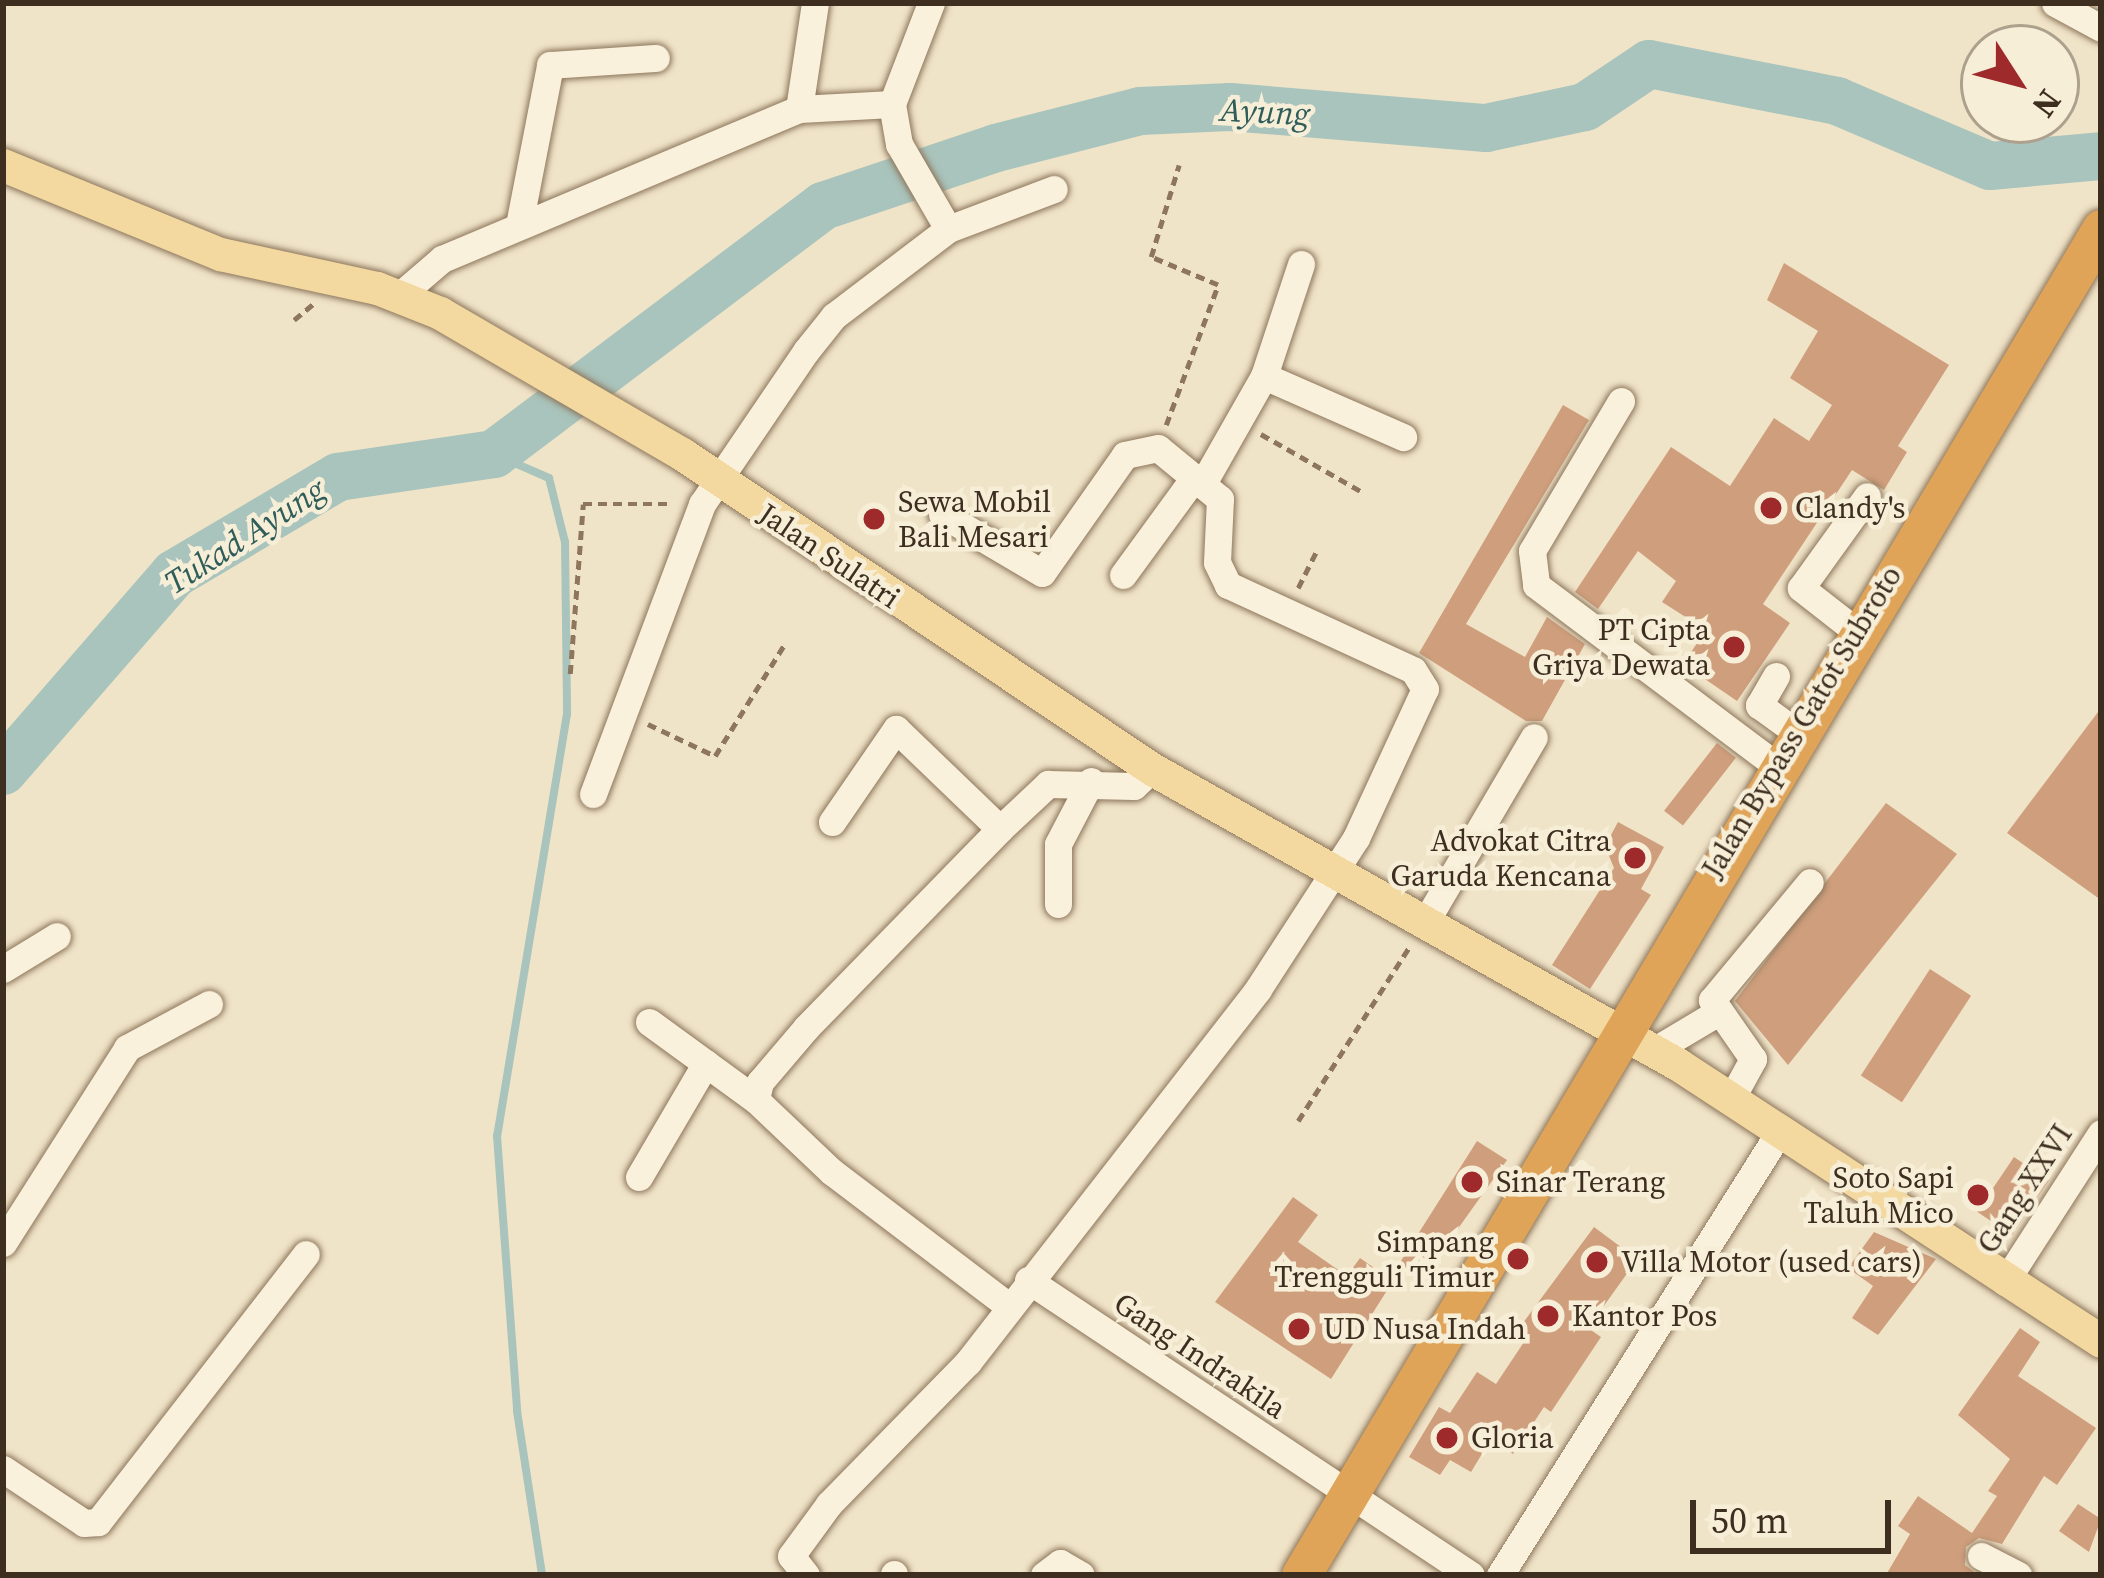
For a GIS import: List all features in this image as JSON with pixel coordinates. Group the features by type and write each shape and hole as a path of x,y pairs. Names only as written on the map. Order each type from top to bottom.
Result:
{"highway":[{"name":"Jalan Bypass Gatot Subroto","path":"1301,1575 1342,1492 1636,1042 1786,748 2091,245"}],"main road":[{"name":"Jalan Sulatri","path":"3,165 220,254 399,296 487,339 682,454 710,493 1152,769 1636,1042 2101,1340"}],"street":[{"path":"800,110 814,3"},
{"path":"931,3 892,104 898,144 948,230"},
{"path":"2055,3 2101,28"},
{"path":"519,225 550,65 656,58"},
{"path":"399,296 442,259 800,110 892,104"},
{"path":"593,794 621,712 710,493 834,316 948,230 1054,189"},
{"path":"1123,575 1241,422 1264,376 1301,264"},
{"path":"1264,376 1403,437"},
{"path":"1621,401 1532,551 1536,585 1786,748"},
{"path":"796,1572 793,1552 858,1466 968,1362 1258,989 1338,870 1425,689 1413,670 1220,578 1223,511 1158,448 1125,455 1042,573 942,514"},
{"path":"1856,631 1801,588 1867,496"},
{"path":"1776,676 1761,710 1786,748"},
{"path":"832,822 899,729 1000,829"},
{"path":"1426,921 1534,737"},
{"path":"756,1100 806,1028 1048,784 1091,781 1134,786 1152,769"},
{"path":"1058,904 1058,844 1091,781"},
{"path":"1715,1014 1719,984 1810,882"},
{"path":"3,970 57,936"},
{"path":"3,1243 127,1048 209,1004"},
{"path":"1636,1042 1715,1014"},
{"path":"1715,1014 1751,1047 1730,1101"},
{"path":"649,1022 756,1100 832,1172 1010,1307"},
{"path":"639,1177 706,1063"},
{"name":"Gang XXVI","path":"2005,1282 2101,1132"},
{"path":"1500,1575 1778,1134"},
{"path":"3,1469 84,1522 98,1522 306,1254"},
{"name":"Gang Indrakila","path":"1028,1280 1471,1575"},
{"path":"1981,1556 2018,1575"},
{"path":"1044,1575 1060,1563 1081,1575"}],"path":[{"path":"1158,448 1218,285 1150,257 1179,166"},
{"path":"1241,422 1364,494"},
{"path":"570,674 583,504 710,493"},
{"path":"1287,609 1317,550"},
{"path":"621,712 715,755 786,642"},
{"path":"1298,1121 1426,921"}],"building":[{"path":"1784,263 1949,365 1898,446 1907,452 1884,490 1852,470 1763,604 1790,623 1737,701 1683,664 1706,630 1662,602 1676,581 1638,551 1598,609 1575,592 1671,447 1730,486 1774,418 1809,441 1832,405 1790,378 1818,331 1767,300"},
{"path":"1563,405 1589,420 1466,624 1525,657 1547,617 1585,644 1542,721 1526,721 1419,653"},
{"path":"2101,708 2101,900 2007,833"},
{"path":"1717,743 1736,758 1683,826 1664,811"},
{"path":"1886,803 1957,854 1788,1065 1735,1001"},
{"path":"1618,822 1664,847 1641,889 1651,895 1590,989 1552,965 1614,868 1605,846"},
{"path":"1930,969 1971,996 1902,1102 1861,1076"},
{"path":"1477,1141 1507,1160 1422,1279 1399,1264"},
{"path":"2014,1157 2049,1180 2012,1235 1977,1212"},
{"path":"1293,1197 1318,1215 1298,1242 1347,1276 1360,1258 1393,1281 1331,1379 1215,1302"},
{"path":"1594,1227 1629,1253 1626,1275 1588,1328 1601,1337 1551,1412 1544,1407 1513,1454 1491,1439 1471,1472 1450,1460 1440,1475 1409,1457 1439,1407 1450,1413 1477,1372 1496,1384 1524,1342 1514,1335"},
{"path":"1874,1232 1936,1259 1878,1335 1852,1318 1873,1286 1848,1268"},
{"path":"2020,1328 2040,1342 2018,1376 2096,1428 2057,1485 2044,1476 2002,1544 1979,1538 1966,1547 1965,1565 1978,1575 1886,1575 1910,1534 1898,1526 1918,1496 1972,1533 1997,1496 1988,1491 2010,1459 1958,1415"},
{"path":"2078,1504 2101,1519 2089,1552 2059,1531"}],"waterway":[{"path":"3,771 174,574 338,477 494,454 823,206 996,148 1140,111 1230,107 1486,128 1585,107 1649,64 1837,101 1990,166 2101,156"},
{"path":"494,454 549,478 565,542 567,714 497,1136 517,1411 542,1575"}],"place":[{"name":"Clandy's","path":"1771,508"},
{"name":"Sewa Mobil Bali Mesari","path":"874,519"},
{"name":"PT Cipta Griya Dewata","path":"1734,647"},
{"name":"Advokat Citra Garuda Kencana","path":"1635,858"},
{"name":"Sinar Terang","path":"1472,1182"},
{"name":"Soto Sapi Taluh Mico","path":"1978,1195"},
{"name":"Simpang Trengguli Timur","path":"1518,1259"},
{"name":"Villa Motor (used cars)","path":"1597,1262"},
{"name":"Kantor Pos","path":"1548,1316"},
{"name":"UD Nusa Indah","path":"1299,1329"},
{"name":"Gloria","path":"1447,1438"}],"water label":[{"name":"Ayung","path":"1265,112"},
{"name":"Tukad Ayung","path":"245,536"}]}
